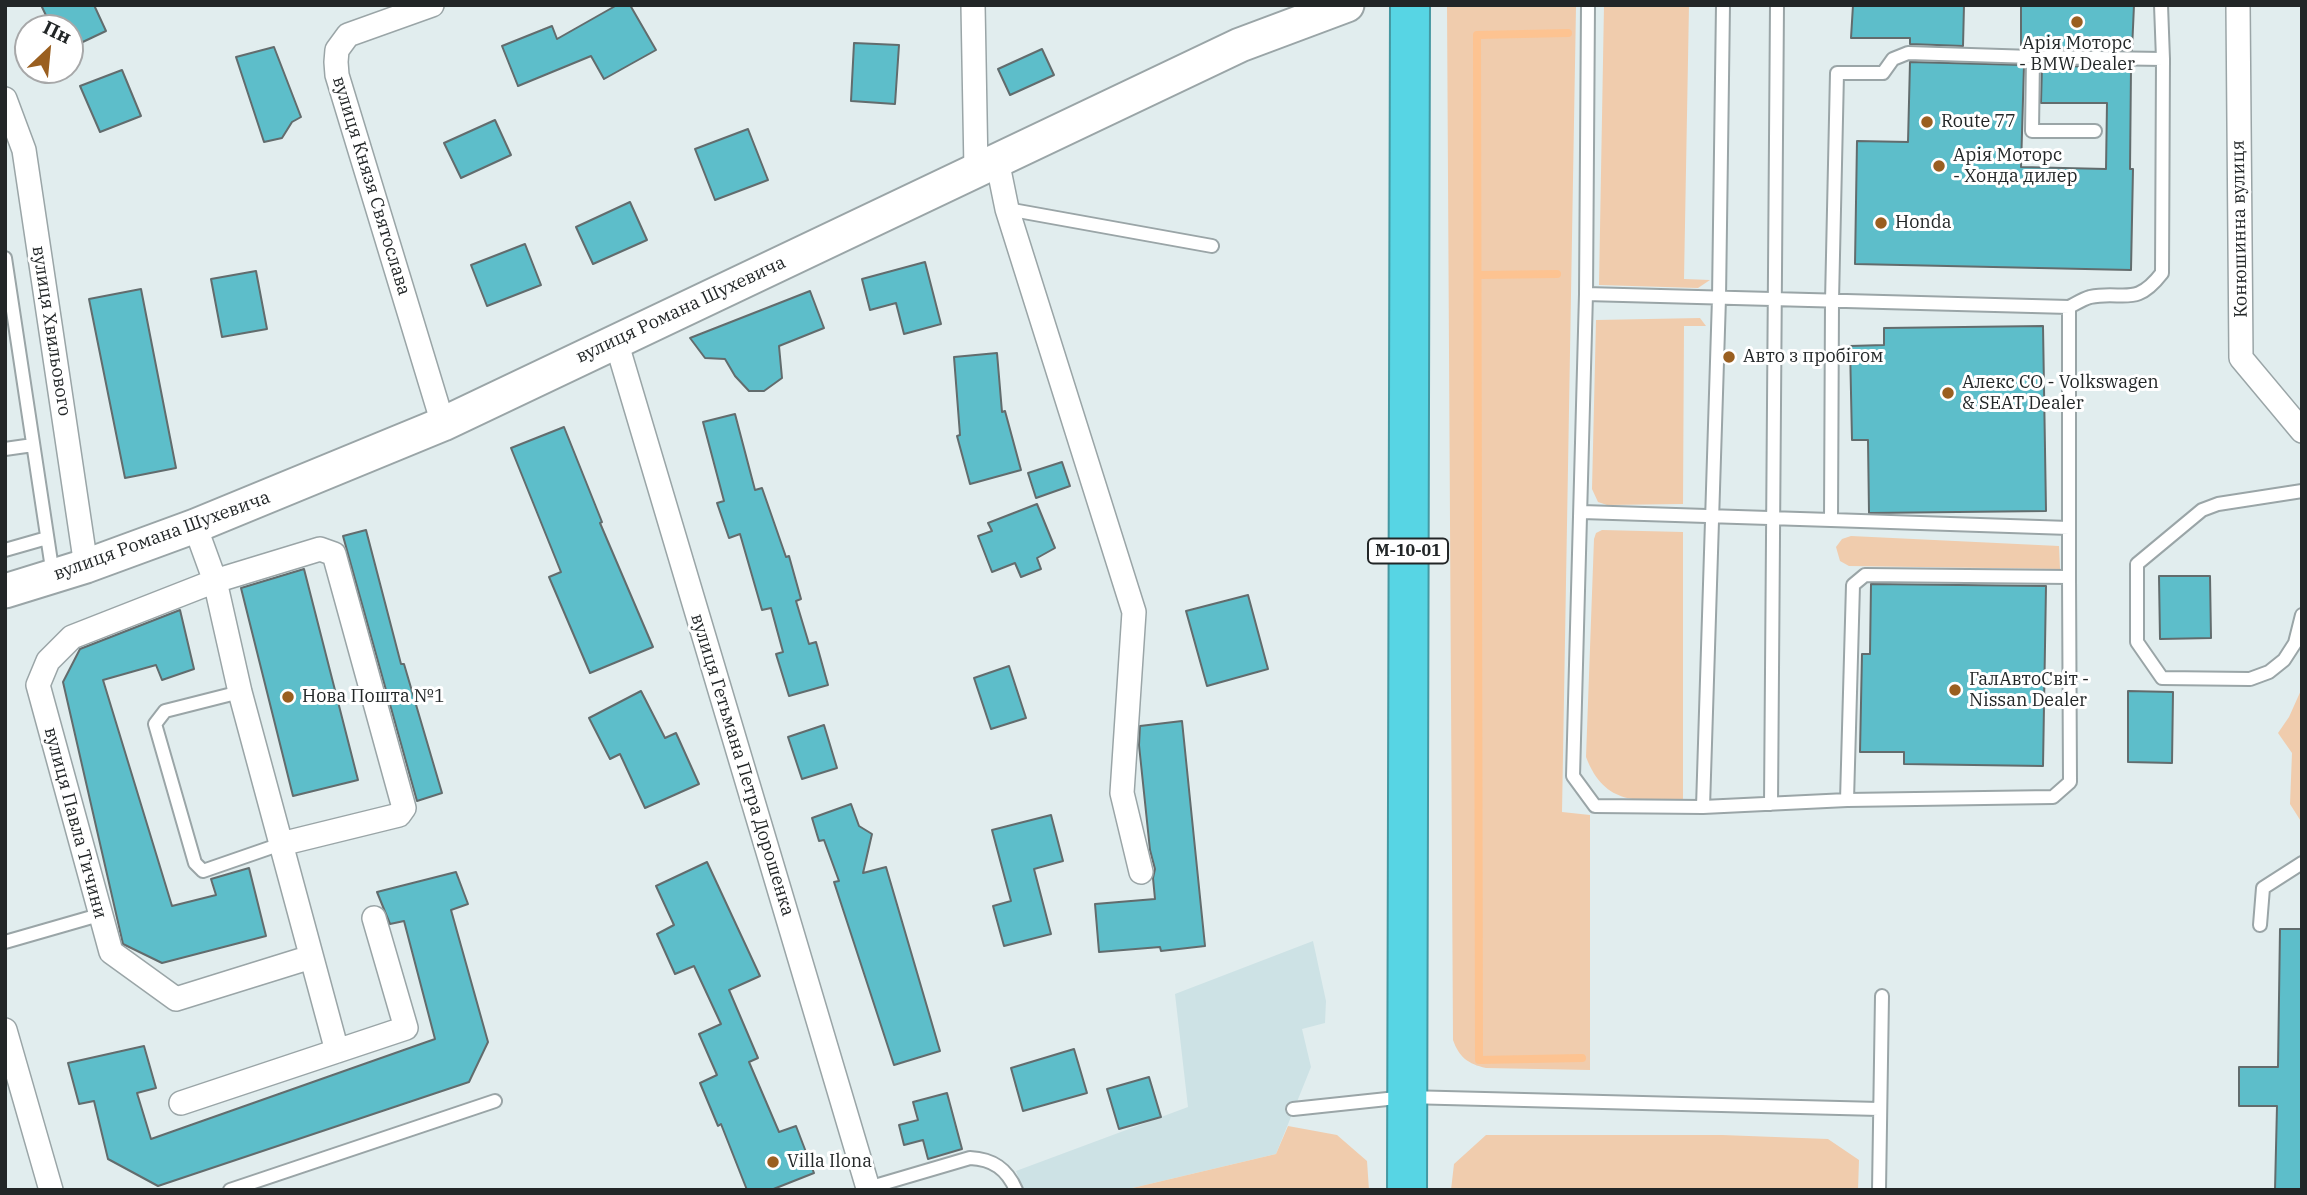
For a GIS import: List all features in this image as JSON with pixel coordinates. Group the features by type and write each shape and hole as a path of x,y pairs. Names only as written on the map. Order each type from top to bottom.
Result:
{"highway":[{"name":"М-10-01","path":"1407,1190 1410,5"}],"main road":[{"name":"вулиця Романа Шухевича","path":"5,591 86,566 195,526 443,424 1240,45 1347,5"}],"street":[{"path":"973,5 986,165 1007,209 1134,612 1122,793 1141,872"},
{"name":"Конюшинна вулиця","path":"2238,5 2241,358 2302,430"},
{"name":"вулиця Князя Святослава","path":"427,6 348,34 337,50 335,62 443,424"},
{"name":"вулиця Хвильового","path":"5,99 24,150 86,566"},
{"name":"вулиця Гетьмана Петра Дорошенка","path":"616,341 868,1188"},
{"path":"195,526 215,581 240,692 337,1051"},
{"name":"вулиця Павла Тичини","path":"281,844 399,815 404,808 334,554 320,549 215,581 72,637 48,661 38,685 111,952 176,999 311,957"},
{"path":"180,1103 407,1028 374,918"},
{"path":"5,1030 51,1190"}],"lane":[{"path":"1588,5 1582,512 1573,776 1595,806 1703,807 1847,800 2053,797 2070,782 2069,307"},
{"path":"1703,807 1719,298 1723,5"},
{"path":"1771,804 1777,5"},
{"path":"1586,294 2069,307 2089,297 2132,297 2151,286 2162,272 2161,5"},
{"path":"1831,520 1832,301 1838,73 1883,73 1893,59 1908,53 2163,59"},
{"path":"2033,57 2032,131 2095,131"},
{"path":"1007,209 1212,246"},
{"path":"5,258 12,349 33,445 53,576"},
{"path":"5,449 33,445"},
{"path":"2302,491 2218,504 2202,510 2137,564 2137,642 2162,678 2250,679 2269,672 2284,660 2295,643 2302,615"},
{"path":"1582,512 2069,528"},
{"path":"5,550 47,538"},
{"path":"1847,800 1853,585 1865,575 2069,577"},
{"path":"240,692 165,711 155,724 195,863 204,871 281,844"},
{"path":"2260,925 2263,888 2302,863"},
{"path":"5,942 99,915"},
{"path":"1879,1190 1882,996"},
{"path":"1293,1109 1406,1097 1879,1110"},
{"path":"230,1190 495,1101"},
{"path":"868,1188 970,1158 982,1158 1002,1168 1016,1190"}],"shaded area":[{"path":"1604,5 1689,5 1684,279 1710,280 1698,288 1599,285"},
{"path":"1447,6 1576,7 1562,812 1590,815 1590,1070 1486,1068 1465,1059 1453,1040"},
{"path":"1700,318 1706,326 1684,326 1683,504 1607,505 1598,502 1592,489 1596,320"},
{"path":"1602,530 1683,532 1683,801 1638,800 1613,793 1594,773 1586,757 1594,539 1596,533"},
{"path":"1851,536 2059,546 2060,569 1849,566 1840,561 1836,547 1842,539"},
{"path":"2302,688 2302,823 2290,804 2292,753 2278,733 2289,717"},
{"path":"1313,941 1326,1001 1325,1023 1302,1029 1311,1067 1276,1154 1124,1190 1023,1190 1016,1171 1188,1107 1175,994"},
{"path":"1288,1126 1337,1135 1367,1161 1369,1190 1124,1190 1276,1154"},
{"path":"1486,1135 1722,1135 1828,1139 1859,1160 1858,1190 1451,1190 1454,1164"}],"building":[{"path":"41,5 94,5 106,31 84,41 84,14 45,14"},
{"path":"617,5 630,5 656,50 604,79 591,56 518,86 502,46 552,26 557,39"},
{"path":"1853,5 1964,5 1963,46 1910,44 1910,38 1851,38"},
{"path":"2021,5 2134,5 2132,50 2021,48"},
{"path":"854,43 899,45 895,104 851,101"},
{"path":"274,47 301,117 292,122 282,138 264,142 236,57"},
{"path":"1042,49 1054,75 1010,95 998,69"},
{"name":"Арія Моторс - Хонда дилер","path":"1910,62 2024,65 2021,167 2106,169 2107,103 2041,103 2042,66 2131,67 2131,270 1855,264 1857,141 1908,142"},
{"path":"122,70 141,116 100,132 80,86"},
{"path":"495,120 511,155 461,178 444,143"},
{"path":"748,129 768,180 715,200 695,149"},
{"path":"630,202 647,240 593,264 576,227"},
{"path":"525,244 541,285 487,306 471,265"},
{"path":"925,262 941,324 904,334 896,303 870,310 862,279"},
{"path":"256,271 267,329 222,337 211,279"},
{"path":"141,289 176,468 125,478 89,299"},
{"path":"810,291 824,328 779,346 782,378 764,391 749,391 735,376 725,359 705,358 690,338"},
{"name":"Алекс CO - Volkswagen & SEAT Dealer","path":"2043,326 2046,511 1869,513 1868,440 1852,440 1850,346 1884,345 1884,328"},
{"path":"997,353 1002,412 1005,411 1021,470 970,484 957,436 960,435 954,357"},
{"path":"735,414 755,490 762,488 786,557 789,556 801,599 796,601 809,644 816,642 828,685 789,696 776,654 783,652 771,608 762,610 740,534 729,538 717,503 724,501 703,422"},
{"path":"564,427 602,522 600,523 653,647 590,673 549,577 561,572 511,448"},
{"path":"1062,462 1070,486 1036,498 1028,473"},
{"path":"1037,504 1055,548 1037,558 1041,569 1021,577 1015,563 992,572 978,536 992,531 988,523"},
{"path":"366,530 401,664 404,664 442,793 417,801 343,536"},
{"path":"304,569 358,780 293,796 241,588"},
{"path":"2159,576 2210,576 2211,638 2160,639"},
{"path":"1871,584 2046,586 2043,766 1904,764 1904,752 1860,752 1862,654 1870,654"},
{"path":"1248,595 1268,669 1207,686 1186,611"},
{"path":"180,610 194,669 162,680 156,665 103,680 172,906 216,895 211,879 249,868 266,936 162,963 123,944 63,682 80,649"},
{"path":"1009,666 1026,718 991,729 974,678"},
{"path":"641,691 665,738 676,733 699,784 645,808 620,754 610,759 589,718"},
{"path":"2128,691 2173,692 2172,763 2128,762"},
{"path":"1182,721 1205,946 1161,951 1160,947 1099,952 1095,904 1155,899 1155,869 1150,850 1139,745 1140,726"},
{"path":"824,725 837,768 802,779 788,737"},
{"path":"851,804 859,826 872,834 863,873 886,867 940,1051 894,1065 834,882 839,881 824,840 819,841 812,818"},
{"path":"1051,815 1063,861 1034,869 1051,934 1004,946 993,906 1011,901 992,830"},
{"path":"707,862 760,976 729,990 758,1058 749,1062 779,1132 796,1126 814,1173 771,1190 747,1190 721,1124 718,1126 700,1083 717,1075 699,1034 721,1024 694,966 675,974 657,934 674,925 656,886"},
{"path":"456,872 468,904 451,910 488,1042 469,1082 158,1186 108,1159 94,1101 79,1104 68,1063 144,1046 156,1088 137,1093 151,1139 435,1039 404,921 390,924 377,892"},
{"path":"2280,929 2302,929 2302,1190 2275,1190 2277,1106 2239,1106 2239,1067 2278,1067"},
{"path":"1074,1049 1087,1093 1023,1111 1011,1068"},
{"path":"1149,1077 1161,1117 1119,1129 1107,1089"},
{"path":"947,1093 962,1149 928,1159 923,1140 904,1145 899,1125 918,1120 913,1102"}],"waterway":[{"path":"1568,33 1477,35 1479,1060 1582,1058"},
{"path":"1478,275 1557,274"}],"place":[{"name":"Арія Моторс - BMW Dealer","path":"2077,22"},
{"name":"Route 77","path":"1927,122"},
{"name":"Арія Моторс - Хонда дилер","path":"1939,166"},
{"name":"Honda","path":"1881,223"},
{"name":"Авто з пробігом","path":"1729,357"},
{"name":"Алекс CO - Volkswagen & SEAT Dealer","path":"1948,393"},
{"name":"ГалАвтоСвіт - Nissan Dealer","path":"1955,690"},
{"name":"Нова Пошта №1","path":"288,697"},
{"name":"Villa Ilona","path":"773,1162"}]}
